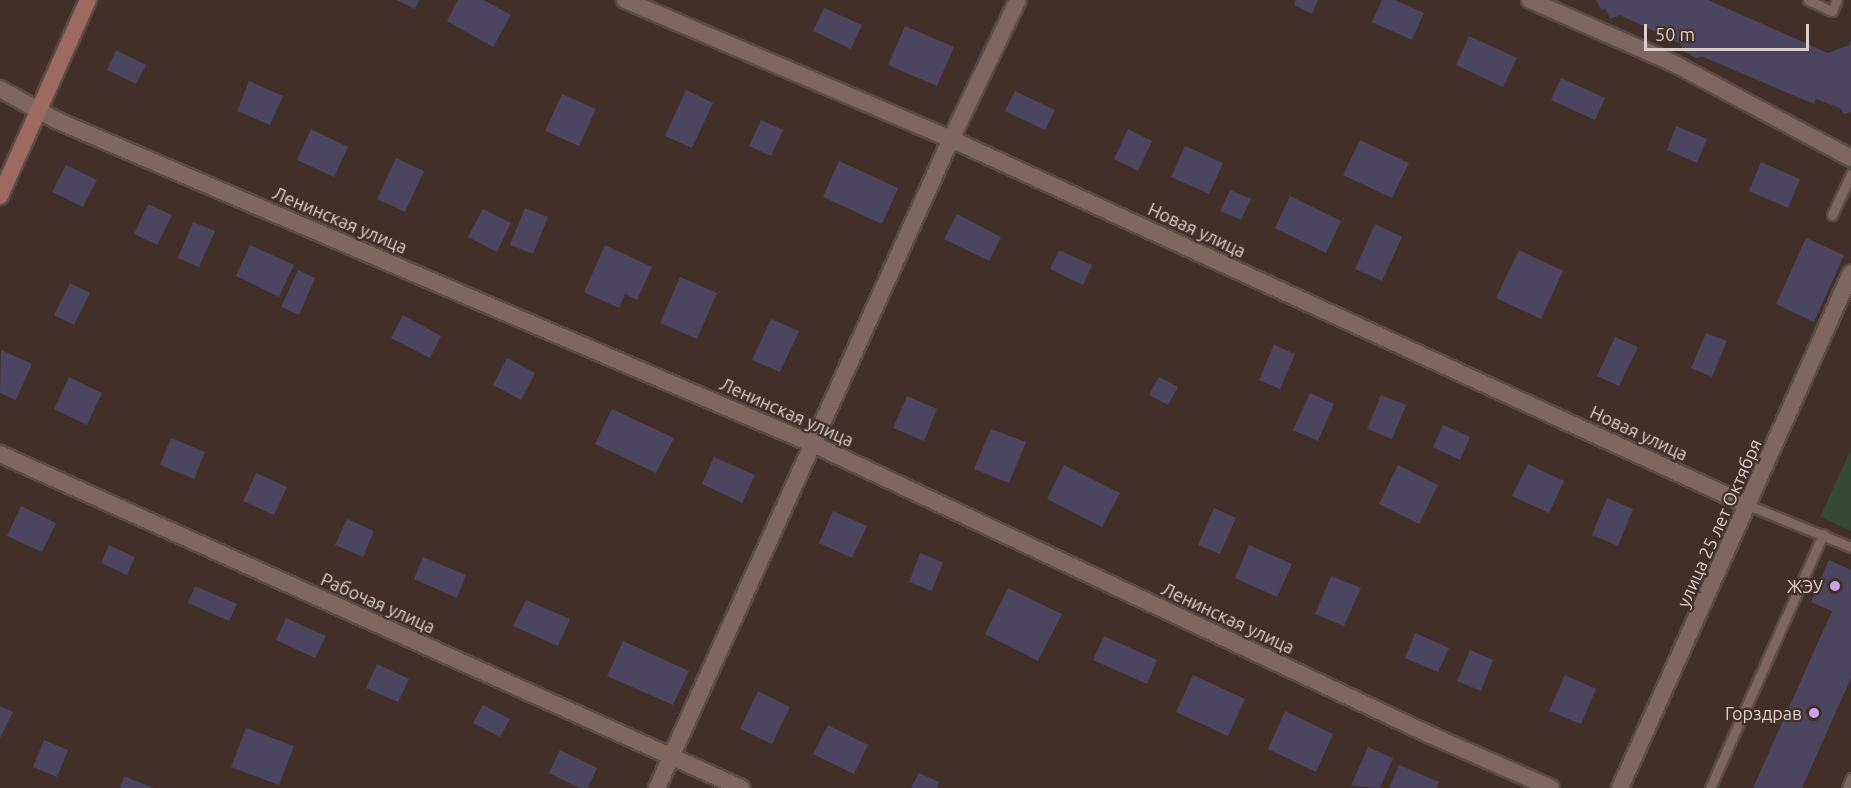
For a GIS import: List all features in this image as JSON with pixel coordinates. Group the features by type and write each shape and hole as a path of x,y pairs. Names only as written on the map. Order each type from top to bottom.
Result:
{"main road":[{"path":"0,196 88,0"}],"street":[{"name":"Новая улица","path":"625,0 951,139 1748,505"},
{"path":"657,788 951,139 1018,0"},
{"path":"1536,1 1675,64 1851,158"},
{"name":"Ленинская улица","path":"0,89 58,121 814,445 1428,734 1551,788"},
{"name":"улица 25 лет Октября","path":"1620,788 1851,273"},
{"name":"Рабочая улица","path":"0,453 741,788"}],"lane":[{"path":"1808,0 1832,11 1837,0"},
{"path":"1832,215 1851,174"},
{"path":"1748,505 1851,547"},
{"path":"1710,788 1823,534"},
{"path":"1847,788 1851,778"}],"green space":[{"path":"1851,449 1851,531 1820,517"}],"building":[{"path":"396,0 419,0 415,9"},
{"path":"458,0 484,0 511,15 493,47 447,21"},
{"path":"1296,0 1318,0 1312,14 1294,5"},
{"path":"1382,0 1395,0 1424,13 1412,40 1372,22"},
{"path":"1596,0 1708,0 1828,53 1849,45 1851,40 1851,112 1844,114 1840,108 1816,99 1814,104 1703,57 1696,58 1683,51 1681,44 1620,15 1610,19 1606,9 1601,10"},
{"path":"824,8 862,25 851,49 813,31"},
{"path":"905,26 954,47 937,86 888,65"},
{"path":"1469,36 1517,58 1503,87 1456,65"},
{"path":"116,50 146,65 136,84 107,70"},
{"path":"1561,78 1605,98 1595,120 1551,100"},
{"path":"249,81 283,96 270,125 237,111"},
{"path":"686,90 713,103 692,148 665,136"},
{"path":"1015,91 1055,110 1045,130 1005,111"},
{"path":"562,94 596,109 579,146 545,131"},
{"path":"761,120 783,130 771,156 749,146"},
{"path":"1676,126 1707,139 1697,163 1667,150"},
{"path":"311,129 348,147 334,177 297,160"},
{"path":"1128,129 1152,141 1138,171 1114,159"},
{"path":"1360,140 1409,163 1392,198 1343,175"},
{"path":"1185,146 1223,163 1209,194 1171,177"},
{"path":"396,158 424,171 405,212 377,199"},
{"path":"839,161 898,188 882,224 823,197"},
{"path":"1761,162 1800,179 1788,208 1749,191"},
{"path":"66,165 97,180 83,207 52,192"},
{"path":"1230,190 1251,199 1241,220 1220,211"},
{"path":"1290,196 1341,221 1326,253 1275,228"},
{"path":"148,204 172,215 157,245 134,234"},
{"path":"525,208 548,217 533,254 510,245"},
{"path":"483,209 511,223 497,252 468,237"},
{"path":"957,214 1001,237 989,261 944,239"},
{"path":"193,222 215,231 199,267 178,258"},
{"path":"1375,224 1402,237 1382,281 1355,269"},
{"path":"1806,238 1844,255 1814,322 1776,304"},
{"path":"250,245 294,265 279,297 236,276"},
{"path":"605,245 652,267 637,300 625,294 619,308 584,292"},
{"path":"1059,250 1092,265 1083,285 1050,269"},
{"path":"1519,250 1563,271 1541,319 1496,298"},
{"path":"298,270 315,278 299,315 281,307"},
{"path":"680,277 717,293 697,339 660,323"},
{"path":"70,283 90,293 74,325 54,315"},
{"path":"403,315 441,336 430,358 391,338"},
{"path":"771,319 799,331 780,372 752,360"},
{"path":"1706,333 1727,341 1712,377 1691,368"},
{"path":"1615,337 1638,347 1619,386 1597,376"},
{"path":"1274,345 1295,354 1280,389 1259,380"},
{"path":"1,350 32,364 16,400 0,393"},
{"path":"507,358 535,373 521,400 493,385"},
{"path":"69,377 102,393 87,425 54,409"},
{"path":"1159,377 1178,387 1168,405 1149,395"},
{"path":"1310,393 1334,404 1318,441 1293,430"},
{"path":"1381,395 1406,405 1392,439 1367,429"},
{"path":"907,396 937,409 924,441 893,428"},
{"path":"612,409 674,438 656,473 595,444"},
{"path":"1443,425 1470,437 1460,460 1433,447"},
{"path":"991,429 1026,442 1009,483 974,469"},
{"path":"171,438 205,452 194,479 160,465"},
{"path":"714,457 755,475 742,503 702,484"},
{"path":"1528,464 1564,481 1549,513 1512,496"},
{"path":"1064,465 1120,493 1102,527 1047,499"},
{"path":"1398,465 1438,485 1419,524 1379,504"},
{"path":"256,473 287,487 274,515 243,501"},
{"path":"1607,498 1633,509 1618,546 1592,535"},
{"path":"21,506 56,523 42,552 7,536"},
{"path":"1214,508 1236,518 1220,554 1198,545"},
{"path":"833,511 867,526 852,558 819,543"},
{"path":"347,519 374,531 363,557 335,545"},
{"path":"109,545 135,557 127,575 101,563"},
{"path":"1249,545 1292,564 1277,597 1235,578"},
{"path":"920,553 943,562 932,591 909,582"},
{"path":"423,557 466,575 457,598 414,579"},
{"path":"1829,560 1851,570 1851,678 1802,788 1753,788 1832,611 1811,602"},
{"path":"1331,576 1361,588 1344,626 1315,614"},
{"path":"195,586 237,604 229,621 188,603"},
{"path":"1008,588 1062,614 1038,661 985,634"},
{"path":"526,600 570,619 558,646 513,626"},
{"path":"286,618 326,636 315,658 276,640"},
{"path":"1415,633 1449,648 1438,672 1405,658"},
{"path":"1104,636 1157,660 1147,684 1093,660"},
{"path":"623,641 689,671 673,705 607,676"},
{"path":"1470,650 1493,660 1481,691 1457,681"},
{"path":"377,664 409,679 398,702 366,688"},
{"path":"1193,675 1245,699 1228,736 1176,712"},
{"path":"1565,675 1596,689 1581,724 1549,711"},
{"path":"758,691 790,707 772,744 740,729"},
{"path":"483,705 510,719 500,737 473,723"},
{"path":"0,706 13,712 0,738"},
{"path":"1285,711 1333,734 1316,772 1268,749"},
{"path":"828,725 868,745 854,774 813,754"},
{"path":"246,728 294,746 279,785 231,767"},
{"path":"44,740 68,750 57,777 33,767"},
{"path":"1368,747 1393,758 1380,788 1351,786"},
{"path":"560,750 597,768 588,788 579,788 549,773"},
{"path":"1399,765 1439,782 1437,788 1389,788"},
{"path":"919,773 939,782 937,788 911,788"},
{"path":"124,776 153,788 120,788"}],"place":[{"name":"ЖЭУ","path":"1835,586"},
{"name":"Горздрав","path":"1814,713"}]}
